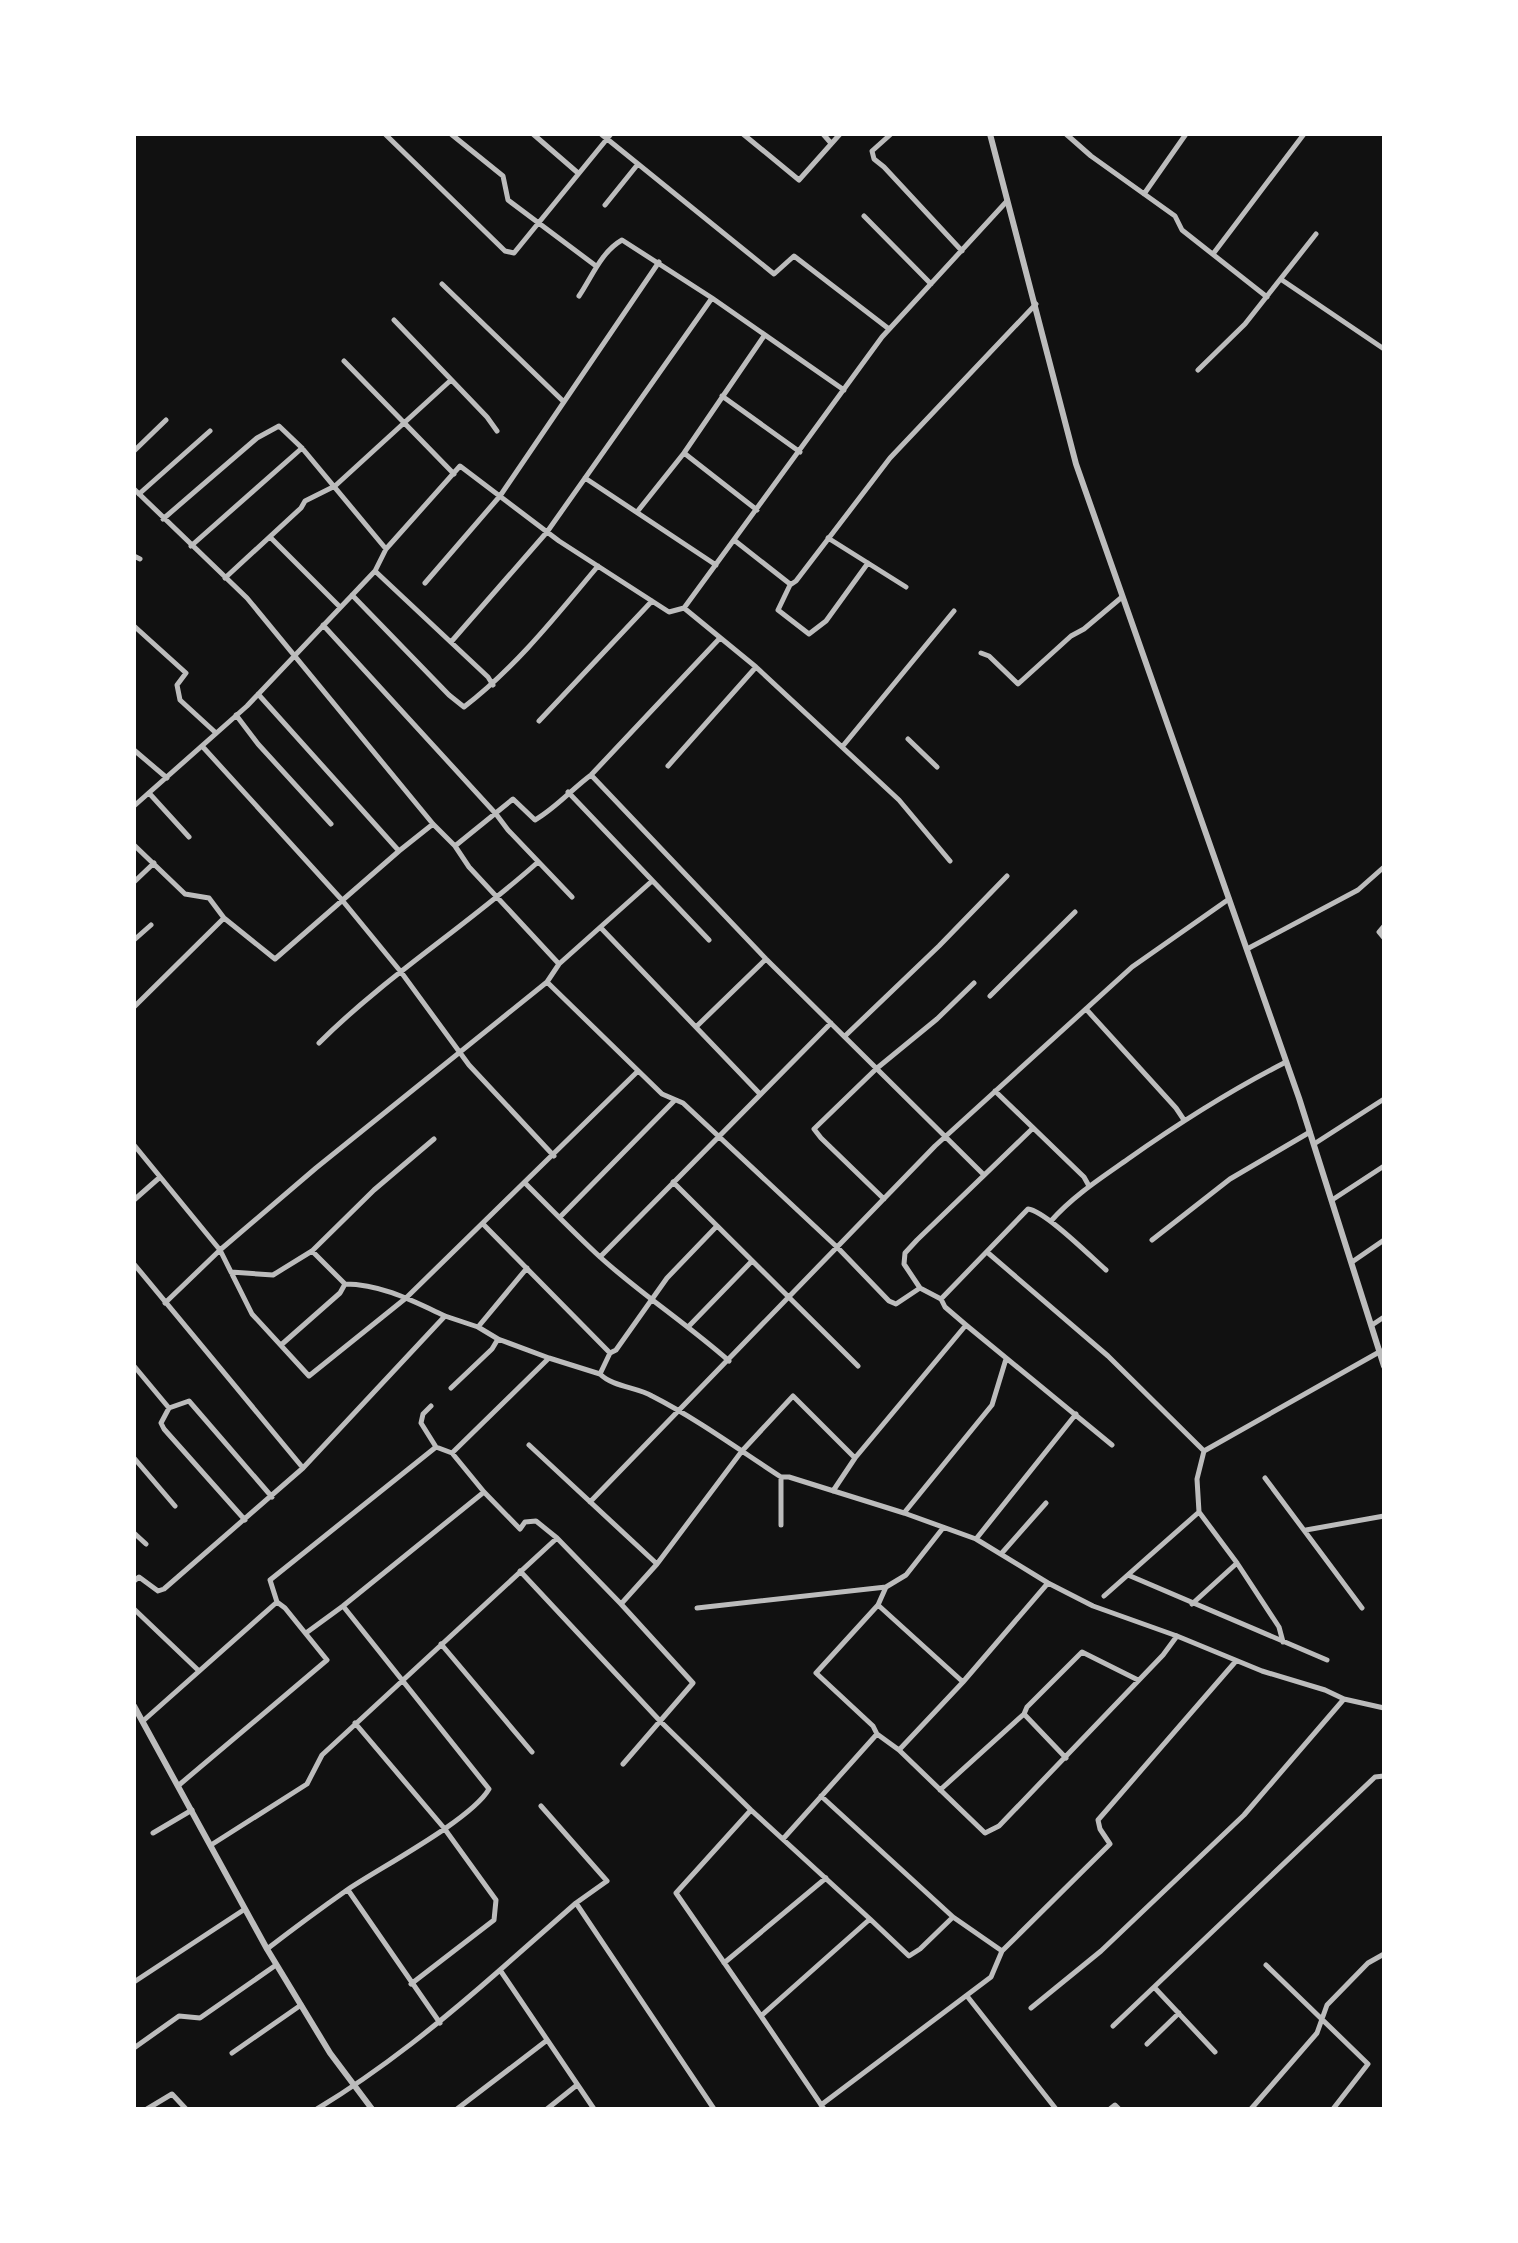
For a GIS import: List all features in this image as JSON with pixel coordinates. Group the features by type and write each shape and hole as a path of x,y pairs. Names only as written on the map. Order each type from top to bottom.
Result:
{"street":[{"path":"385,134 505,251 514,253 609,137"},
{"path":"451,134 503,176 508,200 596,266"},
{"path":"533,134 578,173"},
{"path":"601,134 609,137 774,274 794,256 889,329"},
{"path":"743,134 799,180 840,134"},
{"path":"823,134 830,142"},
{"path":"891,134 872,151 874,159 962,251"},
{"path":"990,134 1076,464 1310,1132 1384,1366"},
{"path":"1066,134 1175,216 1182,230 1267,297"},
{"path":"1144,194 1186,134"},
{"path":"1213,254 1304,134"},
{"path":"605,205 638,164"},
{"path":"134,806 258,694 375,571 386,549 460,466 547,532 669,612 684,608 889,329 1008,200"},
{"path":"864,216 931,284"},
{"path":"1198,370 1245,324 1316,234"},
{"path":"579,296 596,266 622,240 659,262 844,390"},
{"path":"425,583 500,496 659,262"},
{"path":"1282,280 1384,349"},
{"path":"442,284 564,402"},
{"path":"451,642 547,532 712,298"},
{"path":"868,563 826,621 809,634 778,610 790,585 890,458 1036,304"},
{"path":"394,320 497,431"},
{"path":"637,512 684,453 764,336"},
{"path":"344,361 454,474"},
{"path":"225,578 305,501 335,486 451,380"},
{"path":"722,396 800,452"},
{"path":"134,451 166,420"},
{"path":"163,519 275,425 284,429 302,448 386,549"},
{"path":"139,494 210,431"},
{"path":"191,546 302,448"},
{"path":"684,453 757,510"},
{"path":"585,478 716,565"},
{"path":"134,489 247,598 433,824 455,846 469,867 559,964"},
{"path":"270,537 340,607"},
{"path":"828,538 906,587"},
{"path":"734,540 790,585"},
{"path":"352,595 464,707 493,685 598,566"},
{"path":"375,571 493,685"},
{"path":"981,653 989,656 1018,684 1071,636 1122,597"},
{"path":"539,721 652,601"},
{"path":"684,608 756,667 899,800 950,861"},
{"path":"842,747 954,611"},
{"path":"323,625 572,897"},
{"path":"134,626 186,673 177,685 180,700 216,733"},
{"path":"455,846 513,799 535,820 548,812 591,775 720,638"},
{"path":"668,766 756,667"},
{"path":"258,694 399,851"},
{"path":"236,715 258,744 331,824"},
{"path":"908,739 937,767"},
{"path":"202,746 342,900 401,972 469,1065 554,1156"},
{"path":"134,750 167,778"},
{"path":"591,775 766,959 984,1175"},
{"path":"568,792 709,940"},
{"path":"149,793 189,837"},
{"path":"134,845 185,894 209,898 224,918 275,959 433,824"},
{"path":"319,1043 401,972 499,898 538,862"},
{"path":"134,882 154,863"},
{"path":"1247,949 1358,890 1384,867"},
{"path":"845,1036 1007,876"},
{"path":"165,1303 220,1250 316,1168 547,982 559,964 652,881"},
{"path":"590,1502 946,1136 1132,967 1229,899"},
{"path":"990,996 1075,912"},
{"path":"134,1007 224,918"},
{"path":"134,940 151,925"},
{"path":"1384,926 1379,932 1384,938"},
{"path":"601,928 760,1094"},
{"path":"697,1026 766,959"},
{"path":"547,982 637,1072 662,1094 683,1103 838,1248 889,1301 896,1304 920,1288"},
{"path":"884,1199 814,1129 876,1069 937,1019 974,983"},
{"path":"1086,1009 1184,1120"},
{"path":"600,1257 831,1023"},
{"path":"1051,1221 1089,1186 1184,1120 1286,1062"},
{"path":"134,1145 220,1250 252,1314 309,1376 406,1298 637,1072"},
{"path":"995,1091 1084,1177 1089,1186"},
{"path":"1314,1144 1384,1099"},
{"path":"560,1217 674,1101"},
{"path":"1033,1128 905,1253 904,1264 920,1288 941,1299 966,1325 1112,1445"},
{"path":"1152,1240 1230,1179 1310,1132"},
{"path":"231,1272 273,1275 312,1251 374,1190 434,1139"},
{"path":"1332,1200 1384,1166"},
{"path":"134,1200 159,1178"},
{"path":"673,1182 858,1366"},
{"path":"525,1183 600,1257 729,1361"},
{"path":"941,1299 1028,1209 1051,1221 1106,1270"},
{"path":"483,1224 610,1353"},
{"path":"600,1374 610,1353 616,1350 667,1278 716,1227"},
{"path":"1352,1262 1384,1240"},
{"path":"312,1251 345,1284 364,1284 406,1298 478,1327 498,1339 648,1393 781,1477 904,1513 976,1539 1048,1583 1093,1606 1344,1699 1384,1708"},
{"path":"987,1252 1108,1356 1204,1451"},
{"path":"689,1326 752,1261"},
{"path":"134,1264 303,1468"},
{"path":"478,1327 527,1268"},
{"path":"281,1345 340,1293 345,1284"},
{"path":"134,1581 139,1577 158,1591 164,1589 272,1497 445,1316"},
{"path":"1372,1325 1384,1317"},
{"path":"833,1491 855,1458 966,1325"},
{"path":"451,1388 492,1349 498,1339"},
{"path":"1283,1642 1279,1627 1199,1512 1197,1479 1204,1451 1381,1351"},
{"path":"452,1453 549,1358"},
{"path":"904,1513 992,1405 1006,1359"},
{"path":"134,1366 169,1408"},
{"path":"621,1604 657,1564 742,1451 793,1396 855,1458"},
{"path":"245,1520 164,1429 161,1423 169,1408 189,1401 272,1497"},
{"path":"431,1406 423,1414 421,1423 436,1447 452,1453 520,1529 525,1522 536,1521 557,1538 693,1683 623,1764"},
{"path":"976,1539 1076,1414"},
{"path":"529,1445 657,1564"},
{"path":"179,1785 327,1660 277,1602 270,1580 436,1447"},
{"path":"134,1458 175,1506"},
{"path":"781,1477 781,1525"},
{"path":"1265,1478 1362,1608"},
{"path":"306,1633 484,1492"},
{"path":"1001,1554 1046,1503"},
{"path":"1104,1596 1199,1512"},
{"path":"1306,1530 1384,1516"},
{"path":"697,1608 886,1587 906,1575 943,1528"},
{"path":"134,1533 146,1544"},
{"path":"211,1845 307,1784 322,1755 557,1538"},
{"path":"1192,1604 1237,1563"},
{"path":"520,1571 661,1722 909,1956 953,1917"},
{"path":"1128,1575 1327,1660"},
{"path":"899,1750 963,1682 1048,1583"},
{"path":"886,1587 878,1605 816,1673 985,1833 999,1826 1066,1758 1163,1655 1177,1636"},
{"path":"143,1721 277,1602"},
{"path":"878,1605 963,1682"},
{"path":"267,1949 348,1890 444,1828 483,1799 489,1789 343,1606"},
{"path":"134,1609 199,1671"},
{"path":"441,1644 532,1752"},
{"path":"940,1790 1024,1714 1027,1707 1082,1652 1138,1680"},
{"path":"751,1810 676,1893 823,2107 991,1977 1002,1951 1110,1844 1098,1820 1236,1661"},
{"path":"1031,2008 1101,1951 1244,1815 1344,1699"},
{"path":"134,1706 276,1965 330,2053 372,2109"},
{"path":"1024,1714 1066,1758"},
{"path":"355,1723 444,1828 496,1900 494,1920 411,1984"},
{"path":"783,1839 877,1734"},
{"path":"1113,2026 1375,1777 1384,1776"},
{"path":"821,1796 953,1917 1002,1951"},
{"path":"317,2109 355,2086 440,2023 576,1903 607,1881 541,1806"},
{"path":"153,1833 193,1810"},
{"path":"724,1963 826,1878"},
{"path":"348,1890 440,2023"},
{"path":"576,1903 714,2109"},
{"path":"134,1982 245,1909"},
{"path":"761,2016 870,1919"},
{"path":"1251,2109 1317,2033 1327,2005 1368,1963 1384,1954"},
{"path":"134,2048 179,2016 200,2018 276,1965"},
{"path":"1266,1965 1368,2064 1337,2107"},
{"path":"500,1970 594,2109"},
{"path":"1154,1987 1215,2052"},
{"path":"967,1996 1056,2109"},
{"path":"232,2053 301,2005"},
{"path":"1147,2044 1179,2013"},
{"path":"457,2109 546,2041"},
{"path":"547,2109 577,2085"},
{"path":"147,2109 172,2094 186,2109"},
{"path":"1110,2109 1115,2105 1119,2109"}]}
